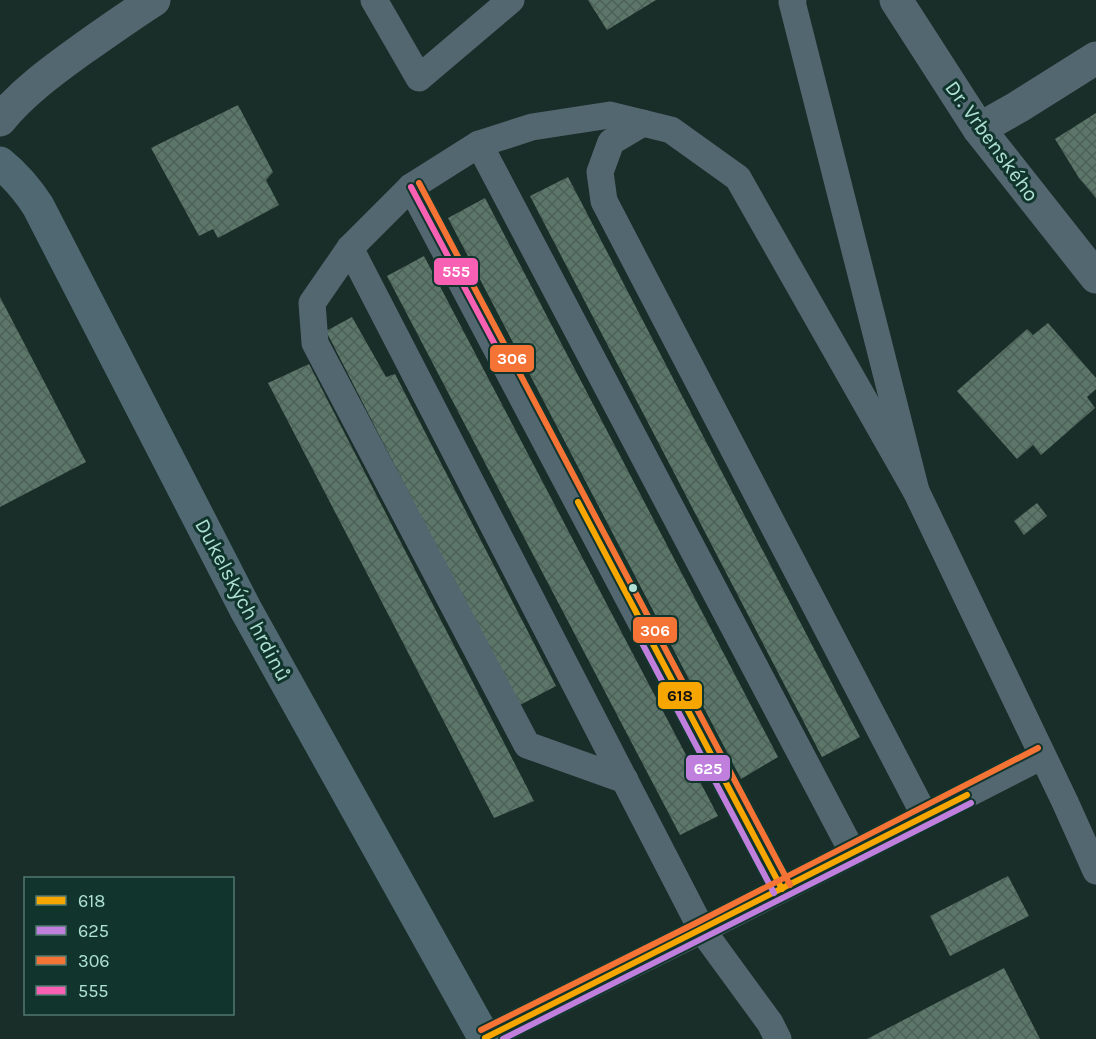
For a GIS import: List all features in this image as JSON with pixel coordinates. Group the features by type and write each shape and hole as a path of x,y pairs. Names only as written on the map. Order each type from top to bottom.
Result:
{"main road":[{"name":"Dukelských hrdinů","path":"0,164 13,173 26,187 38,206 246,610 485,1039"}],"street":[{"path":"0,120 25,93 50,72 154,0"},
{"name":"Dr. Vrbenského","path":"896,0 979,129 1096,277"},
{"path":"979,129 1096,58"}],"lane":[{"path":"375,0 419,78 511,0"},
{"path":"793,0 916,491"},
{"path":"625,780 527,745 315,343 312,303 350,248 411,187 479,144 532,127 609,116 671,130 738,178 916,491 1096,871"},
{"path":"643,123 611,142 600,172 604,201 925,816"},
{"path":"479,144 853,853"},
{"path":"411,187 782,890"},
{"path":"350,248 702,930 770,1023 778,1039"},
{"path":"485,1039 1042,756"}],"building":[{"path":"588,0 656,0 607,30"},
{"path":"238,105 273,172 266,180 279,205 218,238 213,229 199,236 151,148"},
{"path":"1096,113 1096,198 1079,178 1055,139"},
{"path":"568,177 860,737 822,757 530,196"},
{"path":"485,198 778,757 741,779 448,218"},
{"path":"424,256 718,816 680,835 387,276"},
{"path":"0,297 86,462 0,507"},
{"path":"352,317 386,377 395,374 556,686 518,706 326,331"},
{"path":"1048,323 1096,378 1096,389 1087,397 1095,408 1041,455 1033,445 1017,459 957,391 1027,329 1033,335"},
{"path":"309,364 534,801 494,818 268,383"},
{"path":"1037,503 1047,516 1024,535 1014,521"},
{"path":"1008,876 1029,916 950,956 930,916"},
{"path":"1004,968 1040,1039 867,1039 944,999"}],"transit line":[{"name":"306","path":"419,183 790,885"},
{"name":"555","path":"411,187 501,356"},
{"name":"618","path":"578,502 782,889"},
{"name":"625","path":"642,643 774,893"},
{"name":"306","path":"481,1030 1038,748"},
{"name":"618","path":"485,1038 967,795"},
{"name":"625","path":"503,1039 971,803"}]}
